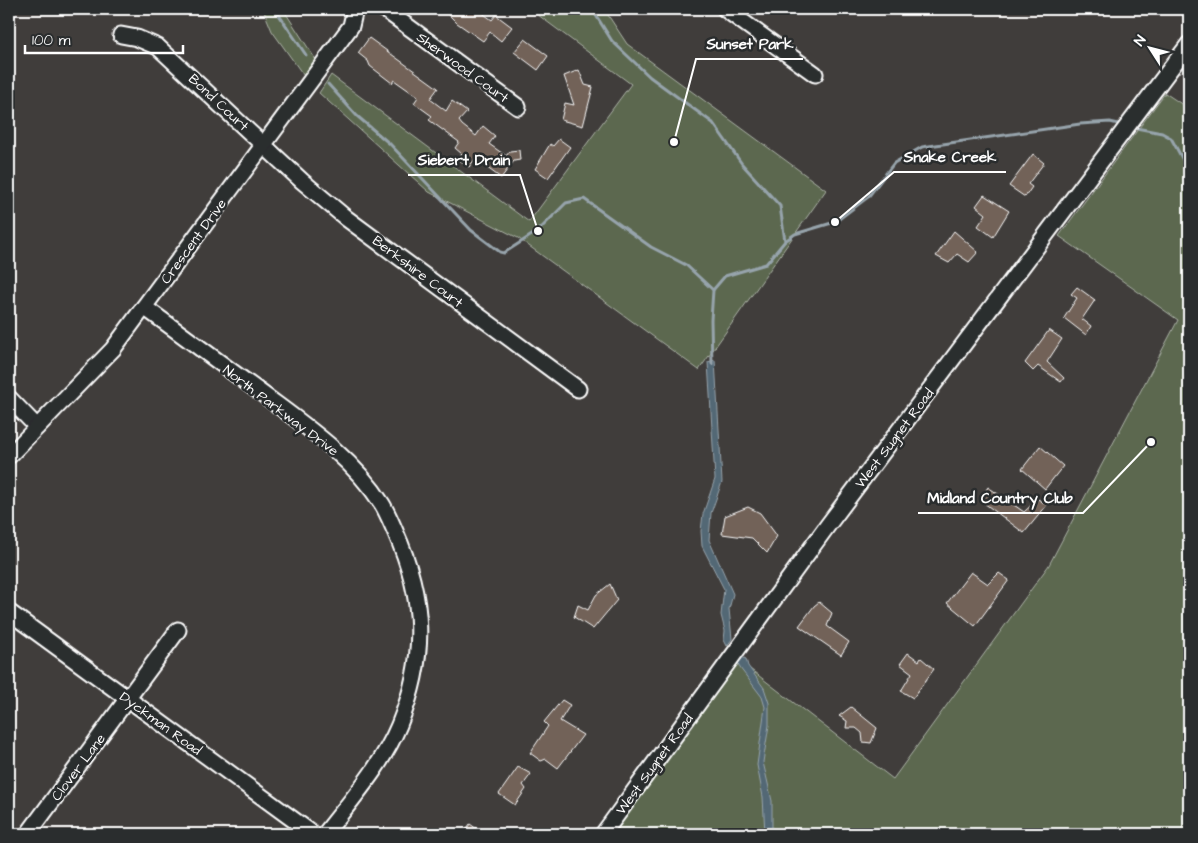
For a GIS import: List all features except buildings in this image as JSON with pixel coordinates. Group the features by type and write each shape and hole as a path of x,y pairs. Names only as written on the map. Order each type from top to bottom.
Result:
{"street":[{"name":"Crescent Drive","path":"9,456 113,349 351,26 355,9"},
{"name":"Sherwood Court","path":"384,9 518,107"},
{"path":"725,9 815,74"},
{"name":"Bond Court","path":"121,35 137,38 158,47 264,145"},
{"name":"West Sugnet Road","path":"603,834 828,524 1189,44"},
{"name":"Berkshire Court","path":"264,145 346,218 578,389"},
{"name":"North Parkway Drive","path":"144,307 300,422 344,457 382,504 403,550 419,602 419,648 411,689 399,725 380,761 325,834"},
{"path":"9,398 36,427"},
{"name":"Dyckman Road","path":"9,612 313,834"},
{"name":"Clover Lane","path":"28,834 178,630"}],"green space":[{"path":"263,9 283,9 316,60 304,76 272,31"},
{"path":"530,9 604,9 627,44 826,190 699,370 518,238 429,192 319,93 331,75 529,222 631,84"},
{"path":"1165,93 1189,109 1189,834 610,834 737,659 893,779 1049,565 1178,320 1059,236"}],"water":[{"path":"715,360 722,482 711,513 709,540 733,594 729,609 732,639 727,646 724,640 725,631 721,615 724,589 702,546 701,531 703,514 715,479 708,362"},
{"path":"742,657 746,659 748,666 764,688 769,703 769,725 763,762 772,801 772,834 765,834 763,797 757,765 765,707 762,697 740,668 738,663"}],"waterway":[{"path":"275,9 306,55"},
{"path":"592,9 612,41 650,77 713,123 742,164 780,206 785,241"},
{"path":"328,84 357,116 390,144 471,230 500,252 504,253 538,231 566,203 584,199 651,247 686,265 713,290"},
{"path":"712,364 711,320 713,290 725,276 766,264 785,241 795,234 835,222 868,197 894,163 922,147 1080,124 1110,122 1123,125"},
{"path":"1131,127 1162,133 1171,138 1189,171"}],"place":[{"name":"Sunset Park","path":"674,142"},
{"name":"Snake Creek","path":"835,222"},
{"name":"Siebert Drain","path":"538,231"},
{"name":"Midland Country Club","path":"1151,442"}]}
